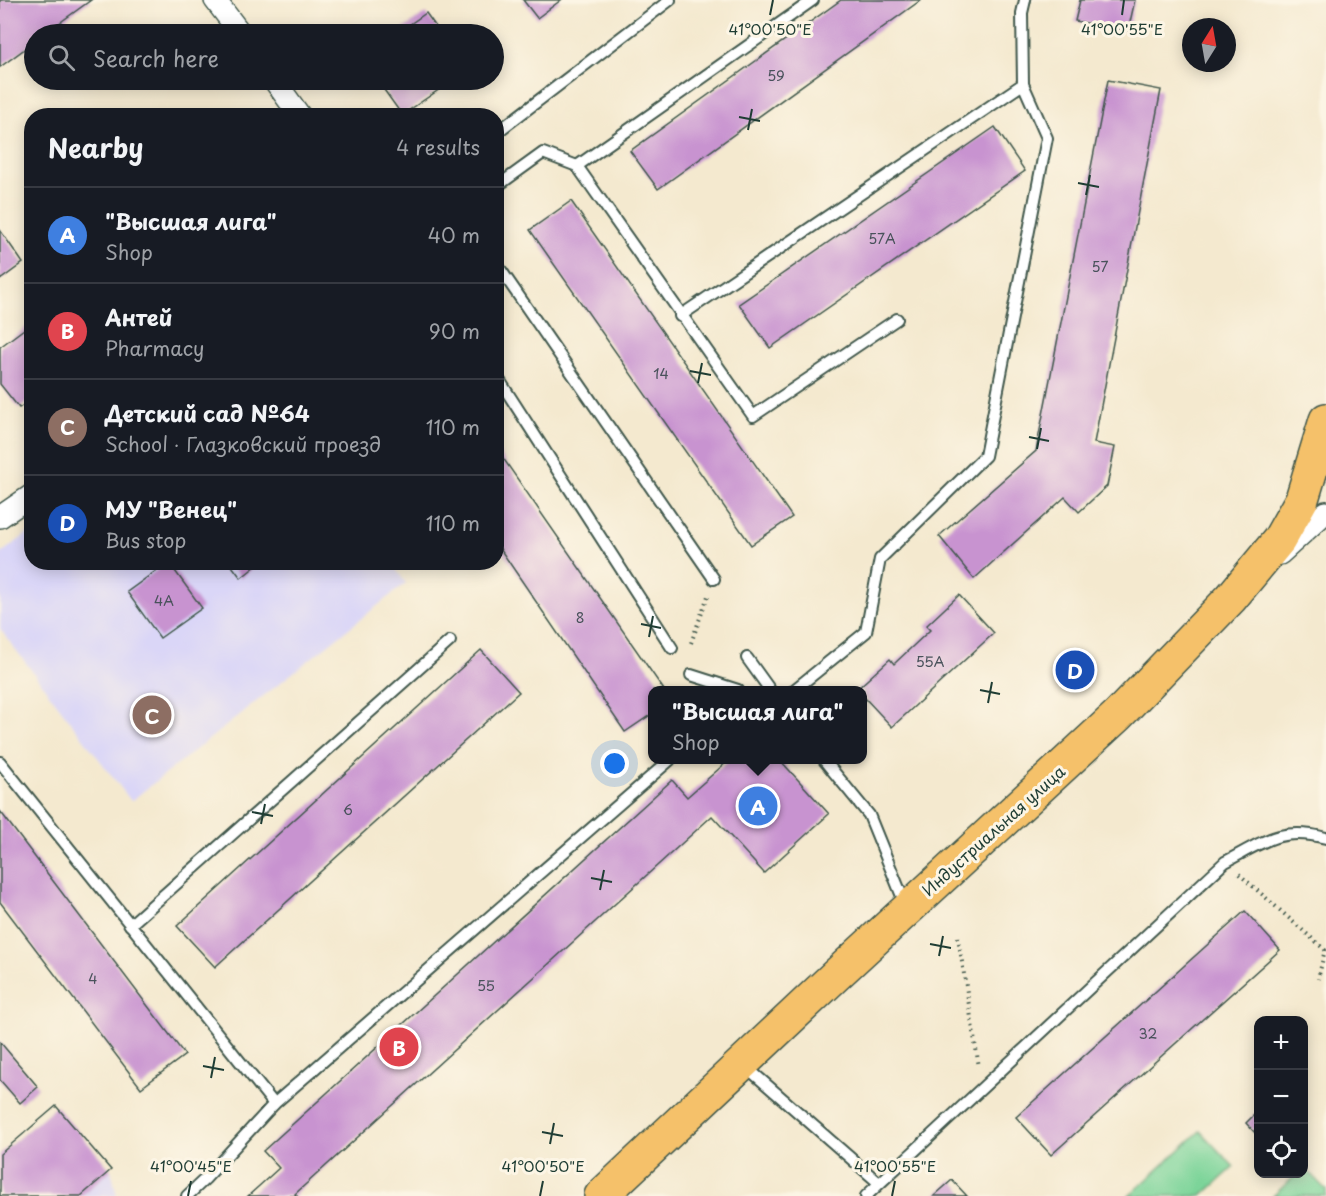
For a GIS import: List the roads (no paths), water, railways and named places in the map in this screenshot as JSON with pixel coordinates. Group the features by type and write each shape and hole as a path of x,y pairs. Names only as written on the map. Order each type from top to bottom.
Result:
{"highway":[{"name":"Индустриальная улица","path":"601,1196 1118,715 1230,598 1279,540 1302,499 1326,420"}],"street":[{"path":"215,0 233,24"},
{"path":"281,90 294,108"},
{"path":"0,517 24,500"},
{"path":"1230,598 1326,512"}],"lane":[{"path":"504,127 670,0"},
{"path":"577,166 813,0"},
{"path":"799,686 866,632 880,559 985,456 1047,138 1023,84 1022,13 1025,0"},
{"path":"680,316 1023,84"},
{"path":"504,181 543,153 577,166 680,316 753,416 897,319"},
{"path":"504,274 714,579"},
{"path":"504,387 672,648"},
{"path":"130,925 450,641"},
{"path":"747,658 767,686"},
{"path":"691,675 725,686"},
{"path":"0,762 274,1104"},
{"path":"187,1196 274,1104 664,764"},
{"path":"828,764 869,815 907,909"},
{"path":"866,1196 1225,862 1277,835 1299,833 1326,838"},
{"path":"742,1063 879,1183"}],"place":[{"name":"МУ \"Венец\"","path":"1075,670"},
{"name":"Детский сад №64","path":"152,715"},
{"name":"\"Высшая лига\"","path":"758,806"},
{"name":"Антей","path":"399,1047"}]}
